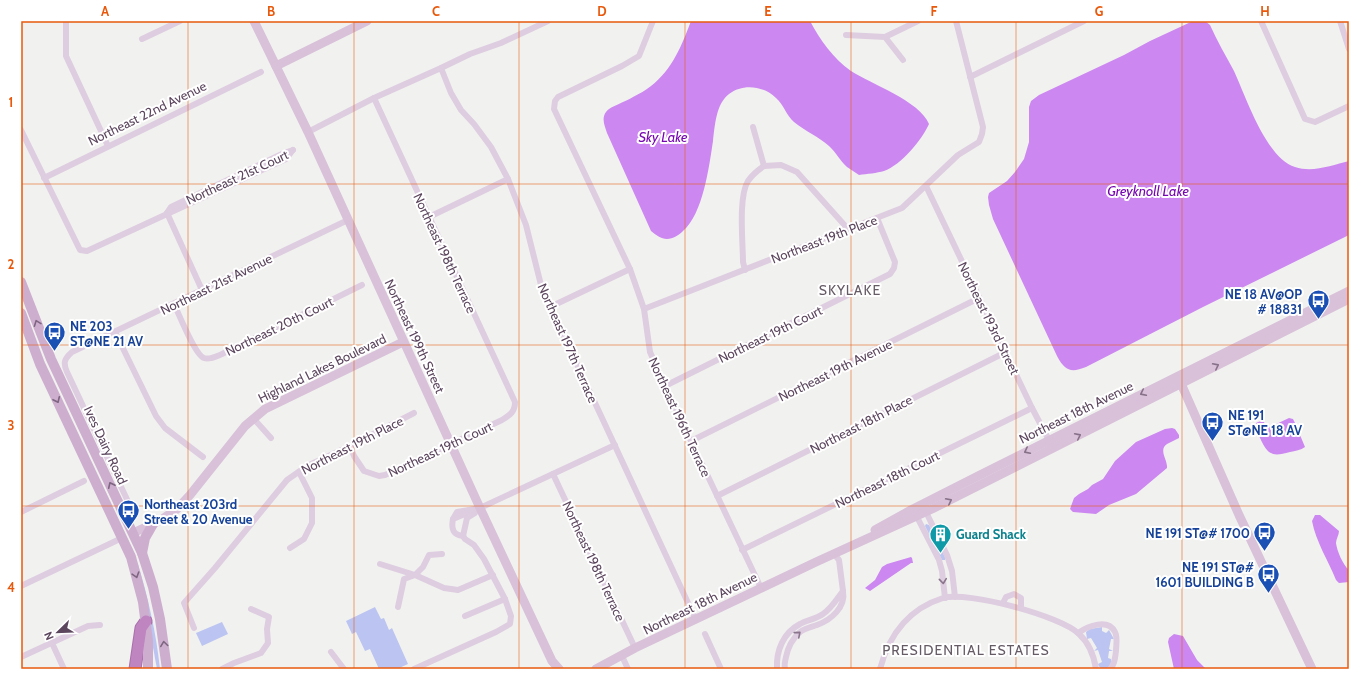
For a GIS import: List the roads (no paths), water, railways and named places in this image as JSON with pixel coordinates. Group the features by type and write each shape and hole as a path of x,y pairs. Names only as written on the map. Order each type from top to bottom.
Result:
{"highway":[{"path":"135,669 141,628 146,621"}],"main road":[{"name":"Ives Dairy Road","path":"21,282 51,359 134,533 142,554 159,613 167,669"},
{"name":"Ives Dairy Road","path":"21,313 40,364 131,557 139,584 146,621 148,669"},
{"path":"142,554 145,538 153,524"},
{"path":"122,538 134,533"}],"street":[{"path":"66,21 66,56 108,146"},
{"path":"142,39 180,21"},
{"name":"Northeast 199th Street","path":"254,21 308,132 451,444 478,508 553,665"},
{"path":"276,66 367,21"},
{"path":"308,132 374,98 470,54 501,43 548,21"},
{"name":"Northeast 196th Terrace","path":"653,21 638,56 622,66 558,97 555,101 554,109 630,269 644,309 650,352 664,386 761,588"},
{"path":"846,35 886,37 918,21"},
{"path":"956,21 970,77 1084,21"},
{"path":"1261,21 1305,118 1315,122 1349,106"},
{"path":"1340,21 1349,49"},
{"path":"886,37 903,60"},
{"name":"Northeast 197th Terrace","path":"441,68 451,94 461,110 474,124 491,147 508,179 526,225 542,289 696,620"},
{"name":"Northeast 22nd Avenue","path":"44,178 261,72"},
{"name":"Northeast 19th Place","path":"644,309 902,208 958,155 979,142 983,127 970,77"},
{"name":"Northeast 198th Terrace","path":"374,98 515,402 515,407"},
{"path":"753,127 764,166"},
{"path":"21,130 44,178"},
{"name":"Northeast 21st Court","path":"44,178 80,250 87,251 286,159 293,150 171,207 167,213"},
{"path":"745,270 743,262 742,209 745,189 748,181 764,166 781,165 797,172 848,229"},
{"path":"429,217 508,179"},
{"name":"Northeast 193rd Street","path":"926,186 1053,449"},
{"path":"167,213 202,290"},
{"name":"Northeast 19th Court","path":"664,386 890,274 894,268 895,262 877,218"},
{"name":"Northeast 21st Avenue","path":"132,510 64,366 66,357 72,352 348,220"},
{"path":"550,307 630,269"},
{"name":"Northeast 20th Court","path":"174,304 196,351 203,358 206,358 222,354 362,285"},
{"name":"Northeast 18th Avenue","path":"596,669 635,648 761,588 917,517 1053,449 1349,291"},
{"name":"Northeast 19th Avenue","path":"691,441 979,298"},
{"name":"Northeast 18th Avenue","path":"816,562 918,506 1049,440 1180,380 1349,299"},
{"path":"115,332 156,416 165,428 203,457"},
{"name":"Highland Lakes Boulevard","path":"134,533 169,516 190,495 233,440 253,418 265,409 404,342"},
{"name":"Northeast 18th Place","path":"717,496 1006,352"},
{"path":"1180,380 1240,515 1312,669"},
{"name":"Northeast 19th Court","path":"350,446 354,456 364,471 379,476 385,475 502,420 513,413 515,407"},
{"name":"Northeast 18th Court","path":"742,550 1032,408"},
{"name":"Northeast 19th Place","path":"194,628 184,602 215,568 287,480 307,466 414,413"},
{"path":"253,418 271,438"},
{"path":"414,669 496,632 510,624 511,616 505,600 481,554 474,545 463,536 457,536 454,533 452,526 453,520 473,508 478,508 615,446"},
{"path":"290,548 304,539 312,523 312,498 299,472"},
{"name":"Northeast 198th Terrace","path":"553,474 635,648"},
{"path":"21,512 84,481"},
{"path":"918,506 926,512 947,555 956,597"},
{"path":"918,506 917,517 939,560 945,598"},
{"path":"463,536 467,518 475,513 478,508"},
{"path":"21,586 122,538"},
{"path":"398,607 404,579 415,575 423,567 429,555 442,554"},
{"path":"785,669 787,652 791,642 800,632 829,619 840,608 844,597 839,560 834,554"},
{"path":"380,564 415,575 444,588 458,590 492,575"},
{"path":"941,567 949,564"},
{"path":"777,669 781,642 788,633 798,625 824,614 843,590"},
{"path":"1003,603 1004,599 1008,595 1017,594 1021,598 1022,608"},
{"path":"880,669 888,646 903,623 916,610 945,598 956,597 1003,603 1055,620 1078,633 1086,642 1092,654 1096,669"},
{"path":"465,616 505,600"},
{"path":"222,669 261,653 268,643 269,618 252,609"},
{"path":"1078,633 1087,627 1101,624 1112,628 1116,632 1117,639 1114,662 1110,669"},
{"path":"21,657 88,626 100,625"},
{"path":"705,634 721,669"},
{"path":"52,643 64,669"},
{"path":"331,652 344,669"},
{"path":"622,656 628,669"},
{"path":"553,665 559,669"}],"water":[{"name":"Sky Lake","path":"691,21 810,21 818,35 844,66 906,101 924,116 929,124 916,144 904,158 891,168 875,173 859,175 847,167 825,143 794,122 779,101 771,94 753,87 741,88 729,94 721,103 716,122 707,176 696,213 683,231 674,238 661,238 651,231 607,133 604,117 608,110 647,89 658,80 671,65"},
{"name":"Greyknoll Lake","path":"1193,21 1205,21 1210,25 1234,71 1266,140 1275,152 1285,161 1302,169 1316,169 1349,161 1349,235 1086,367 1076,370 1066,368 1057,356 993,219 989,205 989,193 1007,181 1024,159 1029,142 1029,107 1031,101 1039,95"},
{"path":"1289,418 1293,419 1305,447 1284,454 1271,453 1263,444 1257,431 1256,423 1263,420 1266,426 1270,427"},
{"path":"1165,429 1175,429 1179,435 1179,438 1164,446 1163,452 1167,468 1136,494 1109,505 1096,514 1073,512 1070,509 1074,498 1103,479 1115,461 1136,442"},
{"path":"1315,515 1320,515 1339,531 1336,542 1339,554 1349,570 1349,582 1339,583 1336,580 1319,544 1314,529 1312,521"},
{"path":"911,557 913,563 870,591 865,588 875,580 882,567 887,564"},
{"path":"1174,634 1183,636 1197,660 1206,669 1174,669 1168,642 1169,638"}],"place":[{"name":"NE 18 AV@OP # 18831","path":"1318,320"},
{"name":"NE 203 ST@NE 21 AV","path":"54,352"},
{"name":"NE 191 ST@NE 18 AV","path":"1212,442"},
{"name":"Northeast 203rd Street & 20 Avenue","path":"128,530"},
{"name":"NE 191 ST@# 1700","path":"1265,552"},
{"name":"Guard Shack","path":"941,554"},
{"name":"NE 191 ST@# 1601 BUILDING B","path":"1269,594"}],"district":[{"name":"SKYLAKE","path":"850,290"},
{"name":"PRESIDENTIAL ESTATES","path":"966,650"}]}
